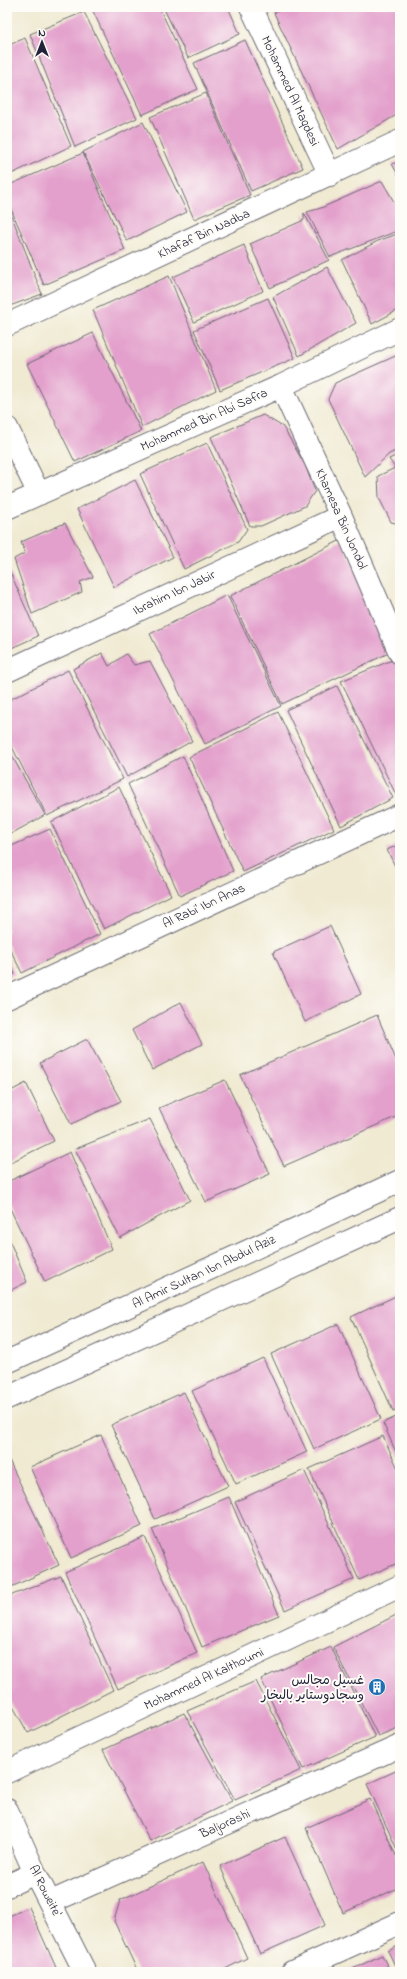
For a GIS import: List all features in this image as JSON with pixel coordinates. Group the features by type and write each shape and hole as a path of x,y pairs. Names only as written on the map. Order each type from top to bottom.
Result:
{"street":[{"name":"Mohammed Al Maqdesi","path":"251,7 330,175"},
{"name":"Khafaf Bin Nadba","path":"7,325 400,141"},
{"name":"Mohammed Bin Abi Safra","path":"7,508 281,386 400,328"},
{"name":"Khamesa Bin Jondol","path":"281,386 341,516 400,653"},
{"path":"7,428 39,494"},
{"name":"Ibrahim Ibn Jabir","path":"7,670 341,516"},
{"name":"Al Rabi' Ibn Anas","path":"7,998 400,815"},
{"name":"Al Amir Sultan Ibn Abdul Aziz","path":"7,1362 400,1181"},
{"path":"7,1398 400,1218"},
{"name":"Mohammed Al Kalthoumi","path":"7,1772 400,1586"},
{"name":"Baljorashi","path":"51,1902 400,1746"},
{"name":"Al Roweite'","path":"7,1810 35,1873 51,1902 85,1972"},
{"path":"7,1886 35,1873"},
{"path":"292,1972 400,1923"}],"building":[{"path":"91,7 159,7 198,89 142,115"},
{"path":"163,7 228,7 240,34 188,58"},
{"path":"286,7 400,7 400,113 338,149 274,13"},
{"path":"84,12 137,118 75,147 30,34"},
{"path":"25,38 71,146 7,176 7,46"},
{"path":"245,40 303,168 251,191 194,63"},
{"path":"206,93 250,195 194,219 150,117"},
{"path":"143,122 187,212 127,241 83,152"},
{"path":"83,153 125,250 44,285 7,200 7,186"},
{"path":"400,161 400,178 392,164"},
{"path":"382,181 400,212 400,230 330,257 307,212 321,208"},
{"path":"7,204 42,294 7,307"},
{"path":"304,213 329,260 270,288 250,244 304,220"},
{"path":"400,233 400,309 372,324 342,260 378,241"},
{"path":"244,245 263,291 194,322 173,277"},
{"path":"327,267 356,323 299,356 273,297"},
{"path":"169,276 216,390 142,427 93,310"},
{"path":"268,298 295,358 220,390 194,330"},
{"path":"93,333 141,431 75,462 27,364"},
{"path":"400,354 400,449 389,454 365,477 328,399 335,383"},
{"path":"263,415 283,427 305,465 315,491 305,506 261,526 250,526 211,437"},
{"path":"207,443 247,529 238,542 184,569 140,474"},
{"path":"400,454 400,524 391,522 379,498 378,476 395,468 389,459"},
{"path":"135,480 173,557 114,587 77,509"},
{"path":"65,523 93,577 80,582 82,592 32,614 14,559 25,553 21,542"},
{"path":"341,540 397,649 282,704 230,596"},
{"path":"7,565 38,636 7,650"},
{"path":"227,595 281,706 205,744 150,634"},
{"path":"102,653 109,666 126,654 134,665 150,661 192,741 127,777 73,669"},
{"path":"397,658 400,665 400,798 398,799 341,681"},
{"path":"68,670 123,779 47,816 7,737 7,701"},
{"path":"337,686 393,798 341,826 286,710"},
{"path":"278,712 334,829 243,872 189,757"},
{"path":"7,747 45,815 7,836"},
{"path":"183,756 233,871 180,896 128,784"},
{"path":"119,787 171,895 104,929 51,822"},
{"path":"50,829 100,934 22,973 7,943 7,848"},
{"path":"400,844 400,876 387,850"},
{"path":"330,926 361,994 305,1022 273,952"},
{"path":"7,957 15,974 7,978"},
{"path":"181,1002 202,1044 152,1070 132,1030"},
{"path":"377,1015 400,1069 400,1115 284,1166 240,1075"},
{"path":"87,1039 121,1101 71,1124 40,1063"},
{"path":"225,1080 270,1174 206,1202 159,1108"},
{"path":"26,1083 54,1141 7,1164 7,1093"},
{"path":"150,1119 190,1200 120,1238 75,1149"},
{"path":"70,1152 112,1249 45,1282 7,1202 7,1182"},
{"path":"7,1235 27,1282 7,1292"},
{"path":"400,1294 400,1408 393,1411 351,1317"},
{"path":"338,1324 381,1419 314,1449 271,1354"},
{"path":"263,1358 307,1452 236,1484 192,1391"},
{"path":"184,1392 228,1486 155,1519 111,1425"},
{"path":"400,1415 400,1461 383,1423"},
{"path":"101,1435 142,1526 71,1558 30,1467"},
{"path":"383,1436 400,1473 400,1562 359,1580 309,1469"},
{"path":"7,1456 59,1565 7,1589"},
{"path":"304,1470 354,1579 285,1610 235,1502"},
{"path":"229,1497 279,1615 202,1647 152,1529"},
{"path":"145,1537 197,1653 118,1689 65,1572"},
{"path":"61,1576 113,1690 28,1733 7,1696 7,1597"},
{"name":"غسيل مجالس وسجادوستاير بالبخار","path":"400,1613 400,1727 378,1736 333,1647"},
{"path":"331,1647 375,1737 303,1769 261,1679"},
{"path":"256,1681 301,1770 235,1800 187,1711"},
{"path":"184,1713 232,1801 150,1841 103,1750"},
{"path":"400,1769 400,1856 367,1784"},
{"path":"370,1799 400,1864 400,1887 343,1913 306,1828"},
{"path":"285,1837 325,1925 260,1954 220,1866"},
{"path":"203,1862 247,1958 219,1972 138,1972 114,1921 120,1900"},
{"path":"29,1907 58,1972 7,1972 7,1917"},
{"path":"400,1945 400,1972 398,1972 388,1951"},
{"path":"382,1955 390,1972 346,1972"}],"place":[{"name":"غسيل مجالس وسجادوستاير بالبخار","path":"377,1687"}]}
